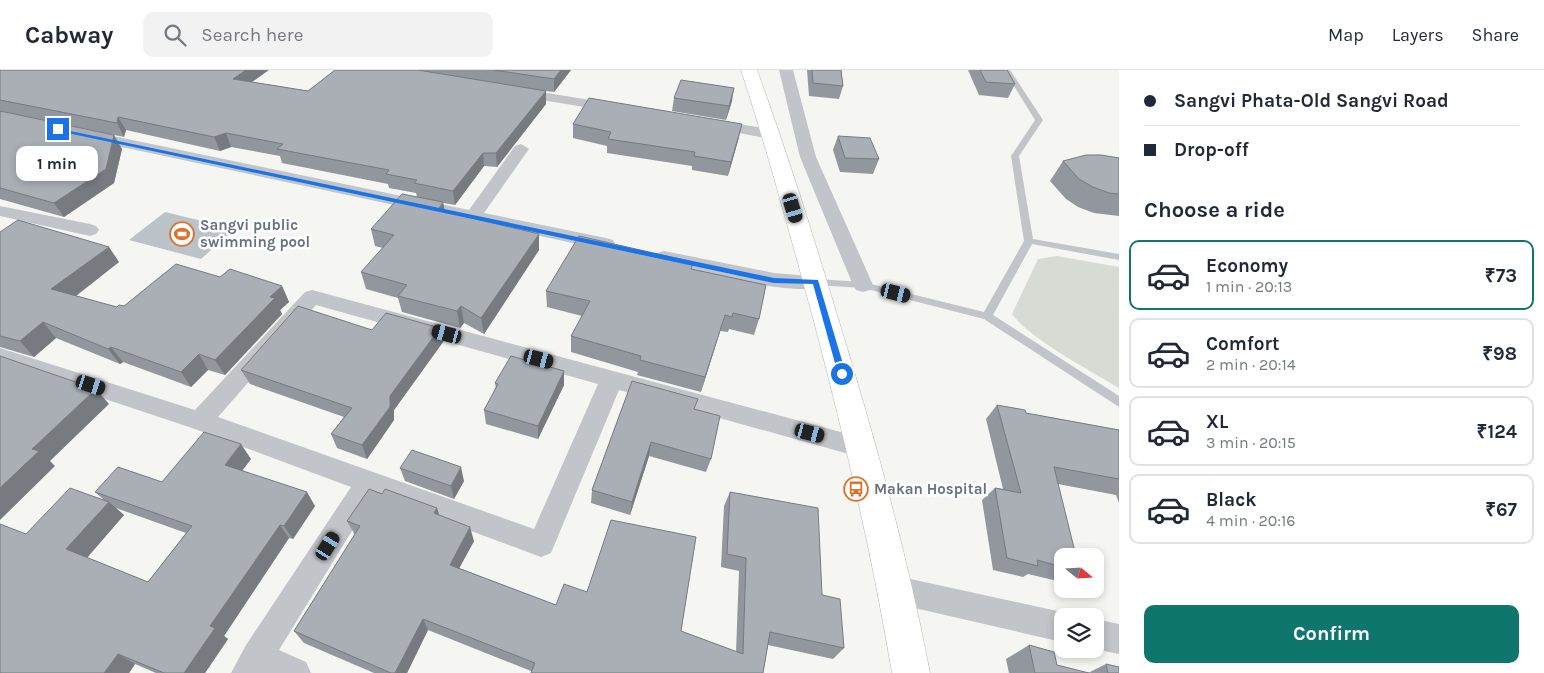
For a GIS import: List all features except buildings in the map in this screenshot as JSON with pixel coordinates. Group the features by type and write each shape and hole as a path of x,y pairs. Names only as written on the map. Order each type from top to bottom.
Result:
{"main road":[{"path":"749,70 771,134 864,448 897,590 911,673"}],"street":[{"path":"786,70 808,157 863,285"},
{"path":"505,91 633,111"},
{"path":"692,121 771,134"},
{"path":"77,133 619,247"},
{"path":"473,216 521,149"},
{"path":"0,211 90,230"},
{"path":"648,253 774,280 816,282"},
{"path":"200,421 312,297 864,448"},
{"path":"0,356 200,421 541,544 612,379"},
{"path":"295,673 252,664 368,483"},
{"path":"897,590 1054,625"},
{"path":"1104,636 1119,639"}],"lane":[{"path":"987,316 1029,241 1015,156 1039,120 1007,70"},
{"path":"1029,241 1119,257"},
{"path":"816,282 863,285 987,316 1119,402"}],"shaded area":[{"name":"Sangvi public swimming pool","path":"165,212 235,229 201,259 129,240"},
{"path":"1057,256 1119,267 1119,388 1046,344 1032,334 1012,314 1038,259"}],"place":[{"name":"Sangvi public swimming pool","path":"182,234"},
{"name":"Makan Hospital","path":"856,489"}],"route":[{"path":"58,129 774,280 816,282 842,374"}]}
